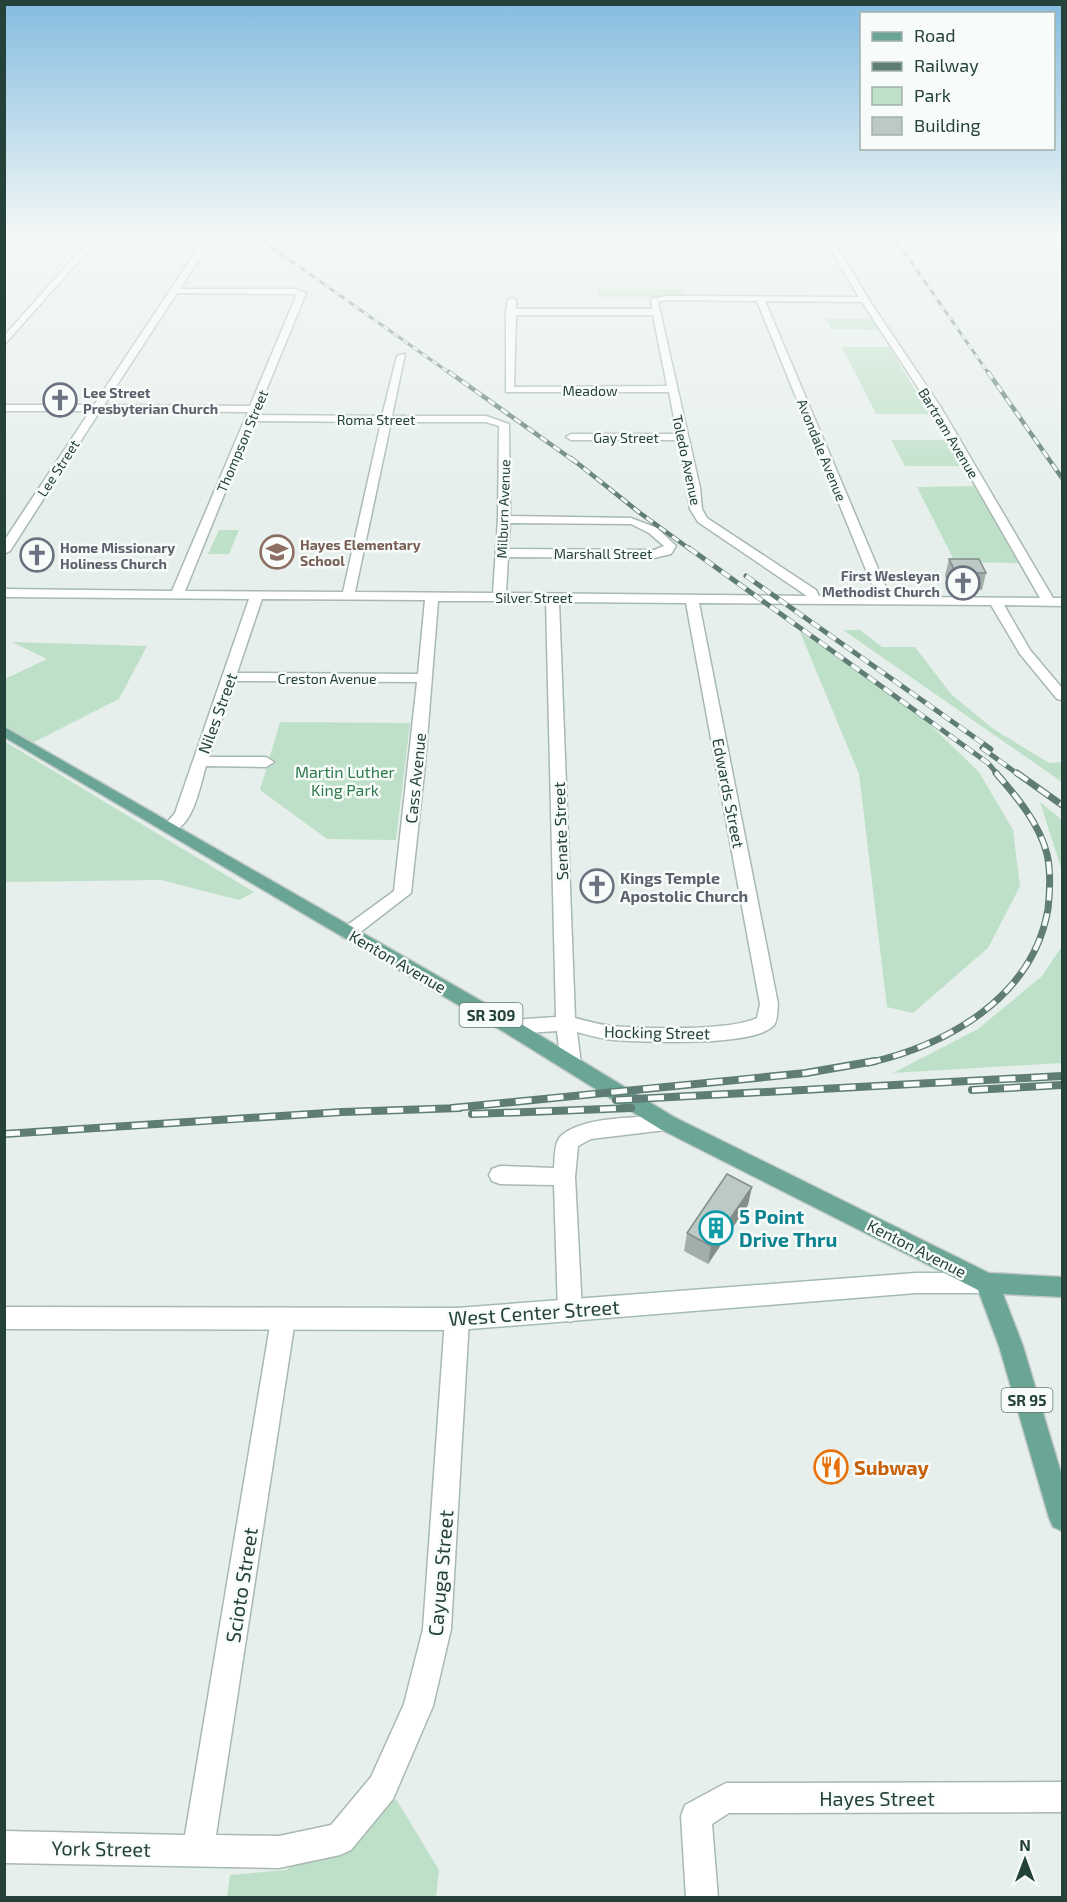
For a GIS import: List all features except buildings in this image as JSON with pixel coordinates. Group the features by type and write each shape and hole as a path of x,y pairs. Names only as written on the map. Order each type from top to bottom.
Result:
{"main road":[{"name":"Kenton Avenue","path":"4,731 511,1027 667,1123 987,1283"},
{"name":"West Center Street","path":"987,1283 1062,1287"},
{"name":"SR 95","path":"987,1283 1011,1346 1062,1518"}],"street":[{"path":"4,342 19,325"},
{"name":"Lee Street","path":"4,551 152,325"},
{"name":"Thompson Street","path":"177,595 289,325"},
{"name":"Meadow","path":"510,325 509,390 672,389"},
{"name":"Toledo Avenue","path":"659,325 681,437 694,488 696,509 702,519 812,593 814,600"},
{"name":"Avondale Avenue","path":"771,325 885,600"},
{"name":"Bartram Avenue","path":"881,325 934,406 1048,602"},
{"path":"348,596 402,356"},
{"name":"Roma Street","path":"4,408 97,408 386,420 486,419 501,422"},
{"name":"Milburn Avenue","path":"499,597 504,519 505,429 501,422"},
{"name":"Gay Street","path":"571,437 681,437"},
{"name":"Marshall Street","path":"502,553 654,555 667,551 670,546 662,536 644,524 631,521 504,519"},
{"name":"Silver Street","path":"4,594 1062,602"},
{"name":"Niles Street","path":"171,827 182,815 257,595"},
{"name":"Cass Avenue","path":"348,933 402,894 432,597"},
{"name":"Senate Street","path":"552,597 566,1023 571,1064"},
{"name":"Edwards Street","path":"692,600 769,1004 765,1022"},
{"path":"995,601 1023,650 1045,679 1062,696"},
{"name":"Creston Avenue","path":"230,677 424,678"},
{"path":"200,761 266,762"},
{"name":"Hocking Street","path":"511,1027 566,1023 611,1033 718,1034 751,1029 765,1022"},
{"path":"570,1311 564,1177 568,1142 587,1131 667,1123"},
{"path":"500,1175 564,1177"},
{"name":"West Center Street","path":"4,1318 457,1319 915,1283 987,1283"},
{"name":"Cayuga Street","path":"198,1849 279,1852 340,1839 382,1788 418,1706 437,1629 457,1319"},
{"name":"Scioto Street","path":"198,1849 283,1320"},
{"name":"Hayes Street","path":"702,1898 696,1816 726,1798 1062,1797"},
{"name":"York Street","path":"4,1847 198,1849"}],"green space":[{"path":"829,325 876,325 879,330 832,329"},
{"path":"842,347 889,347 930,414 876,414"},
{"path":"891,440 947,440 961,466 905,466"},
{"path":"974,486 1020,563 955,562 917,487"},
{"path":"219,530 239,530 229,554 208,554"},
{"path":"843,630 860,630 882,647 915,647 951,694 992,728 1049,763 1062,762 1062,782"},
{"path":"800,632 919,714 979,772 1013,830 1020,886 988,948 913,1013 887,1007 859,774"},
{"path":"12,642 147,646 119,699 32,743 5,727 5,679 47,659"},
{"name":"Martin Luther King Park","path":"280,722 410,723 396,840 327,839 260,790"},
{"path":"4,741 254,892 239,900 161,880 5,882"},
{"path":"1040,802 1062,820 1062,871"},
{"path":"1062,946 1062,1063 893,1073 978,1029 1042,976"},
{"path":"396,1799 439,1870 436,1897 227,1898 230,1875 286,1870"}],"railway":[{"path":"381,325 451,374"},
{"path":"955,325 989,374"},
{"path":"449,372 577,463"},
{"path":"988,372 1062,478"},
{"path":"571,458 691,550"},
{"path":"689,548 988,763 998,775"},
{"path":"746,576 991,749"},
{"path":"982,748 1019,775"},
{"path":"868,1063 928,1044 956,1030 982,1012 1006,992 1025,968 1039,940 1049,902 1050,875 1047,854 1033,821 996,773"},
{"path":"1017,773 1062,805"},
{"path":"452,1108 806,1073 875,1061"},
{"path":"616,1100 1062,1076"},
{"path":"972,1090 1062,1085"},
{"path":"4,1134 342,1112 460,1108"},
{"path":"472,1114 631,1108"}],"place":[{"name":"Lee Street Presbyterian Church","path":"60,400"},
{"name":"Hayes Elementary School","path":"277,552"},
{"name":"Home Missionary Holiness Church","path":"37,555"},
{"name":"First Wesleyan Methodist Church","path":"963,583"},
{"name":"Kings Temple Apostolic Church","path":"597,886"},
{"name":"5 Point Drive Thru","path":"716,1228"},
{"name":"Subway","path":"831,1467"}]}
